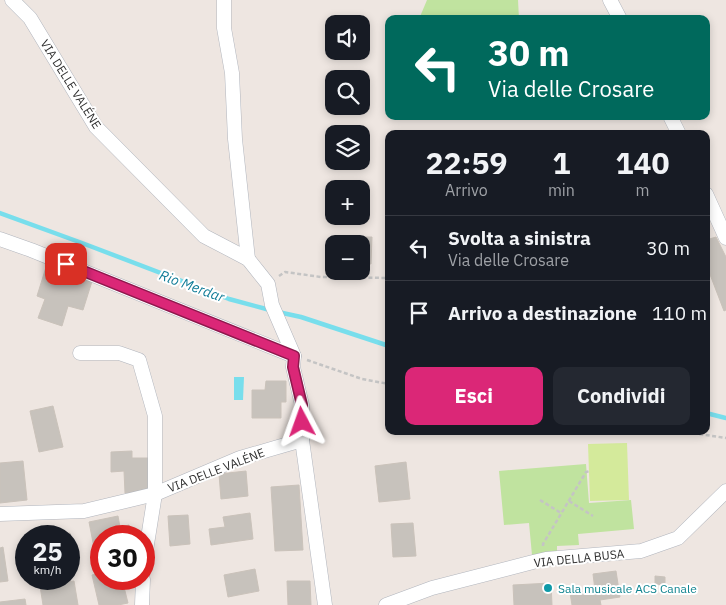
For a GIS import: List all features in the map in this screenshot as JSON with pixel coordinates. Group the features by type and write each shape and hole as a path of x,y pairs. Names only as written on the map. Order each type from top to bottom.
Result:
{"street":[{"name":"VIA DELLE VALÉNE","path":"12,0 30,18 96,127 204,236 248,259 268,284 272,305 294,356 293,367 302,405 302,440 240,458 155,494 150,525"},
{"path":"224,0 224,28 232,73 235,140 248,259"},
{"path":"610,0 618,15"},
{"path":"710,203 726,238"},
{"path":"0,239 294,356"},
{"path":"0,514 84,511 155,494 154,416 139,360 119,353 80,353"},
{"path":"302,440 325,605"},
{"name":"VIA DELLA BUSA","path":"386,605 432,588 546,560 641,552 678,538 726,490"},
{"path":"142,605 143,590"}],"path":[{"path":"268,284 285,272 321,278 385,278"},
{"path":"294,356 362,379 385,383"},
{"path":"706,435 726,438"},
{"path":"546,560 543,544 586,472 590,471"},
{"path":"540,500 561,513"},
{"path":"568,501 593,516"}],"green space":[{"path":"427,0 518,0 519,15 421,15"},
{"path":"627,443 629,500 590,501 588,444"},
{"path":"586,464 589,503 631,500 634,529 578,534 579,545 557,546 557,553 532,555 529,523 504,525 499,471"}],"water":[{"path":"234,377 244,377 243,400 234,400"}],"building":[{"path":"370,237 372,237 371,264"},
{"path":"716,237 726,257 726,310 724,311 710,274 710,239"},
{"path":"47,264 93,278 83,310 68,306 62,326 38,318 45,299 37,296"},
{"path":"266,381 286,381 286,402 281,402 281,418 252,418 252,390 265,390"},
{"path":"53,406 63,447 39,452 30,411"},
{"path":"132,451 132,458 149,458 149,493 125,493 124,471 111,472 111,452"},
{"path":"23,461 27,500 0,503 0,463"},
{"path":"406,462 410,499 379,502 375,466"},
{"path":"246,471 248,496 221,499 219,474"},
{"path":"299,485 303,550 275,551 271,487"},
{"path":"250,513 253,539 211,545 209,529 225,527 223,517"},
{"path":"188,515 190,544 170,546 168,516"},
{"path":"118,516 120,525 90,525 90,527 89,522"},
{"path":"413,523 416,556 393,557 391,524"},
{"path":"3,547 8,581 0,582 0,548"},
{"path":"255,569 259,591 228,597 224,575"},
{"path":"616,571 620,597 600,600 601,605 572,605 570,593 595,590 593,574"},
{"path":"655,576 665,577 665,585 655,584"},
{"path":"287,581 310,581 311,605 288,605"},
{"path":"551,583 552,605 514,605 513,585"},
{"path":"41,590 76,590 78,605 43,605"},
{"path":"96,590 125,590 128,603 99,605"},
{"path":"25,599 26,605 0,605 0,602"}],"waterway":[{"name":"Rio Merdar","path":"0,213 229,299 270,310"},
{"name":"Rio Merdar","path":"278,312 301,317 385,345"},
{"name":"Rio Merdar","path":"710,414 726,418"}],"place":[{"name":"Sala musicale ACS Canale","path":"548,588"}],"route":[{"path":"66,264 294,356 293,367 302,405 302,422"}]}
